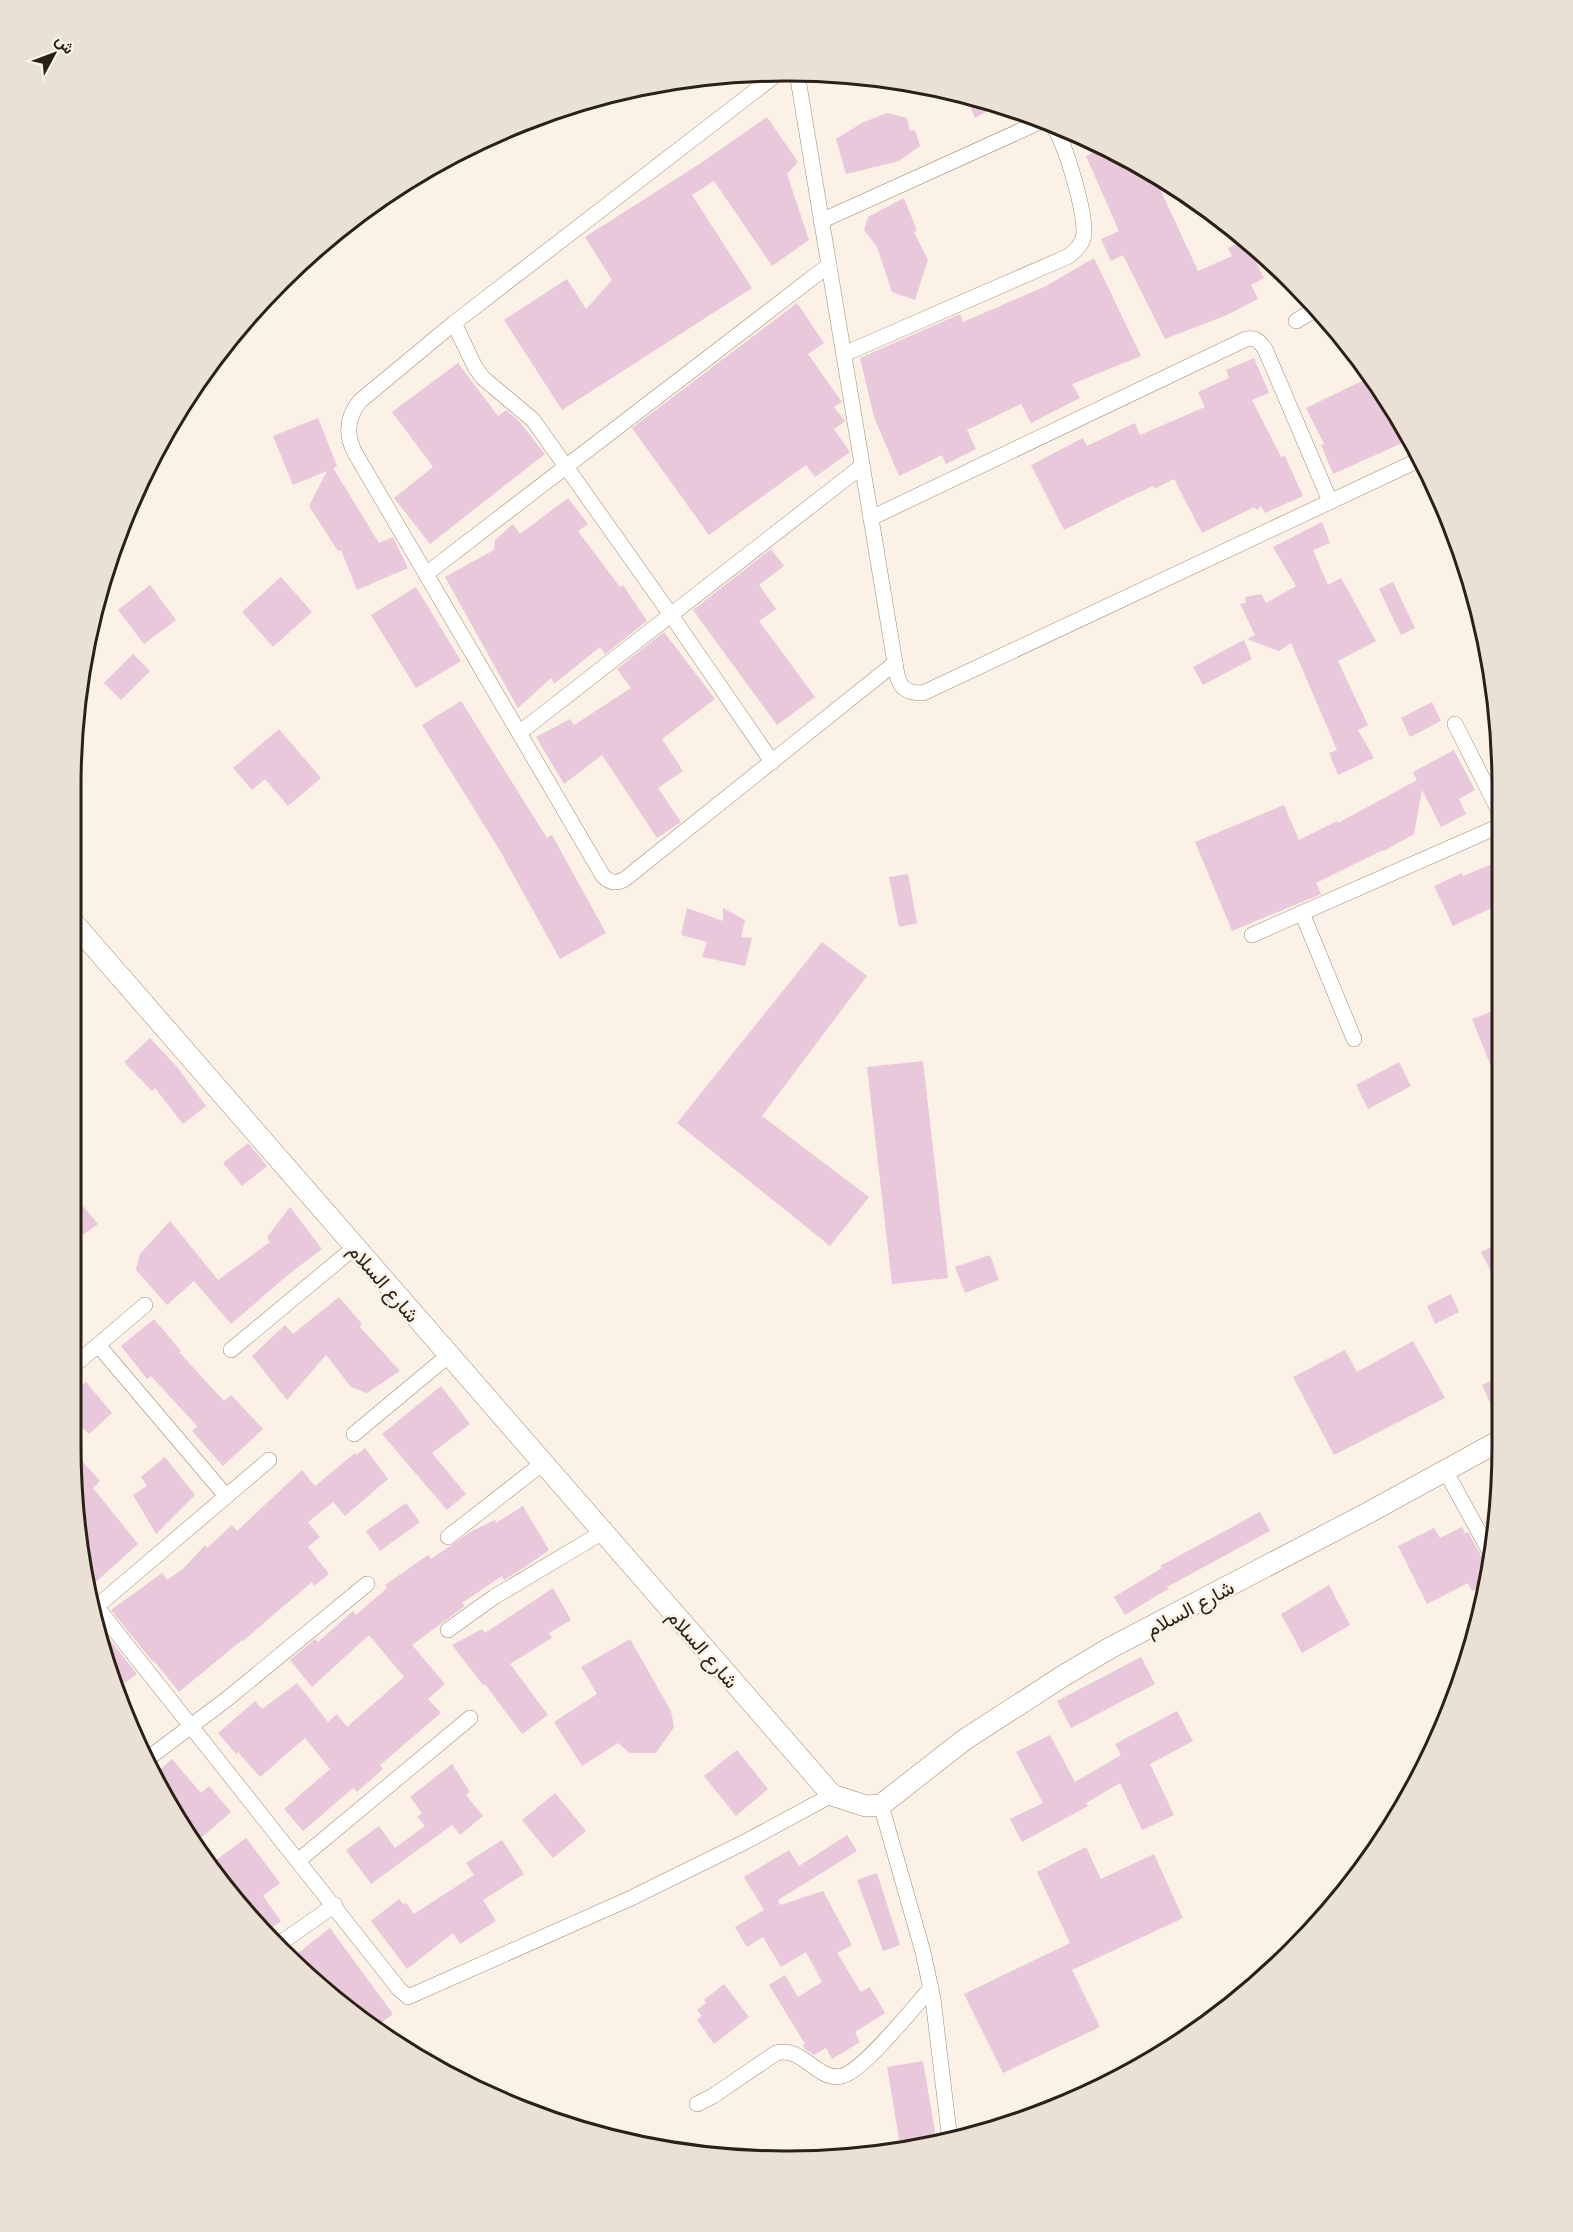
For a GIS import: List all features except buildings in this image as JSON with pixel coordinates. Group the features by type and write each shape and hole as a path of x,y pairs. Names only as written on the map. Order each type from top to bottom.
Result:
{"main road":[{"name":"شارع السلام","path":"81,933 832,1795"},
{"name":"شارع السلام","path":"881,1805 964,1740 1110,1648 1492,1445"},
{"path":"832,1795 866,1806 881,1805"}],"street":[{"path":"767,82 454,323 360,401 354,408 348,426 350,444 603,876 611,882 615,883 625,879 895,663"},
{"path":"798,82 897,679 904,689 911,693 923,693 1413,463"},
{"path":"821,221 1032,126"},
{"path":"844,354 1069,256 1079,247 1084,235 1077,189 1057,135"},
{"path":"426,574 829,265"},
{"path":"1296,321 1309,313"},
{"path":"454,323 475,367 483,378 533,420 772,762"},
{"path":"871,518 1246,339 1253,338 1260,341 1265,349 1330,501"},
{"path":"519,733 862,466"},
{"path":"1455,724 1492,797"},
{"path":"1252,935 1492,829"},
{"path":"1302,913 1354,1039"},
{"path":"231,1350 356,1247"},
{"path":"81,1359 145,1305"},
{"path":"99,1345 226,1496"},
{"path":"354,1434 449,1355"},
{"path":"99,1599 269,1460"},
{"path":"448,1537 543,1463"},
{"path":"1445,1470 1485,1543"},
{"path":"448,1630 494,1597 603,1532"},
{"path":"153,1755 254,1677 367,1584"},
{"path":"102,1613 405,1995 412,1997 629,1899 743,1843 832,1795"},
{"path":"299,1860 470,1718"},
{"path":"881,1805 924,1952 931,1988 949,2131"},
{"path":"284,1940 335,1905"},
{"path":"697,2104 713,2096 776,2053 785,2050 795,2053 826,2075 840,2076 849,2073 878,2046 931,1988"}]}
